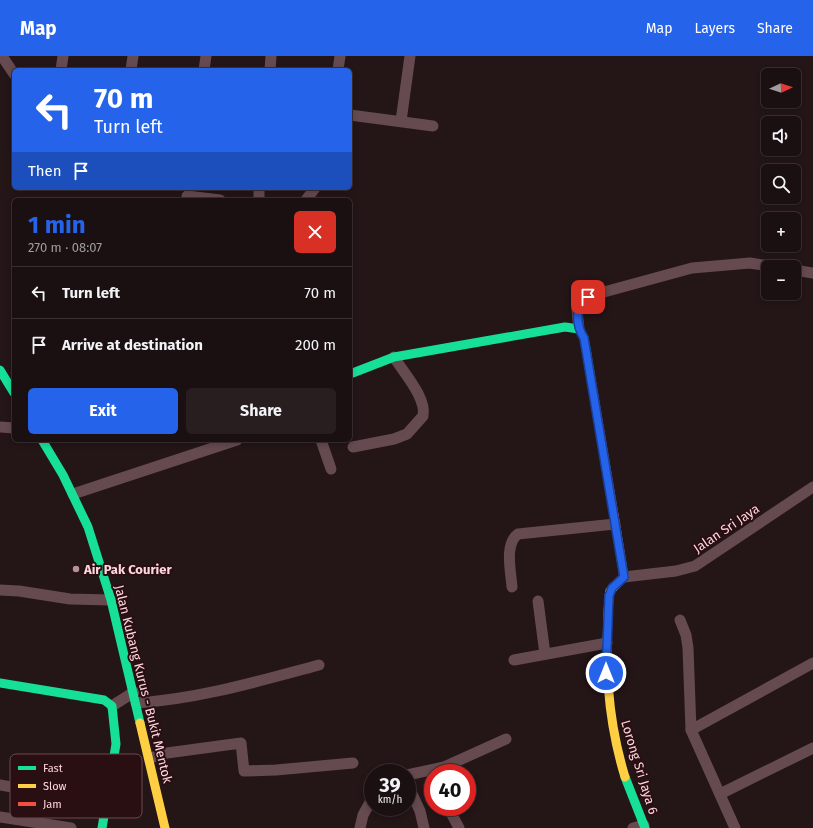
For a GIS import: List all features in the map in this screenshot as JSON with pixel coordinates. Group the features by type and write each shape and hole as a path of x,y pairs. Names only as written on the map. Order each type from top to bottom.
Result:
{"street":[{"path":"2,56 12,71"},
{"path":"62,68 63,56"},
{"path":"131,68 133,56"},
{"path":"204,68 206,56"},
{"path":"270,68 271,56"},
{"path":"338,68 340,56"},
{"path":"401,121 410,56"},
{"path":"352,115 433,126"},
{"path":"187,195 207,198"},
{"path":"624,577 584,338 579,326 577,310 581,301 588,297 692,268 750,263 761,265"},
{"path":"801,271 813,273"},
{"path":"352,373 394,357 565,327 579,326"},
{"path":"353,448 394,439 407,434 423,416 423,405 418,393 394,357"},
{"path":"0,370 12,390"},
{"path":"0,427 12,428"},
{"name":"Jalan Kubang Kurus - Bukit Mentok","path":"43,442 63,475 88,527 111,600 166,828"},
{"path":"71,492 230,442"},
{"path":"322,442 331,469"},
{"name":"Jalan Sri Jaya","path":"624,577 676,571 696,566 813,487"},
{"path":"512,587 510,548 513,537 518,534 615,524"},
{"name":"Lorong Sri Jaya 6","path":"624,577 612,588 609,596 607,643 608,696 611,721 641,827"},
{"path":"0,590 19,591 70,599 111,600"},
{"path":"538,601 545,654"},
{"path":"680,620 686,635 688,648 691,730 735,828"},
{"path":"514,660 607,643"},
{"path":"691,730 813,663"},
{"path":"112,706 135,698 171,701 243,686 319,665"},
{"path":"0,683 104,700 112,706 116,744 114,754"},
{"path":"451,764 506,739"},
{"path":"150,758 167,753 241,743 244,771 276,770 353,763"},
{"path":"720,794 813,748"},
{"path":"0,785 10,787"},
{"path":"416,802 420,811 424,828"},
{"path":"360,828 364,813"},
{"path":"453,816 459,828"},
{"path":"0,817 71,828"},
{"path":"102,828 104,818"}],"traffic: fast":[{"path":"352,373 394,357 565,327 579,329 584,338 587,355"},
{"path":"0,370 12,390"},
{"path":"43,442 63,475 88,527 111,600 140,723"},
{"path":"0,683 104,700 112,706 116,744 114,754"},
{"path":"625,777 645,828"},
{"path":"102,828 104,818"}],"traffic: slow":[{"path":"614,515 624,577 610,591 609,596 607,665 608,687 614,732 625,777"},
{"path":"140,723 165,828"}],"traffic: jam":[{"path":"587,355 614,515"}],"place":[{"name":"Air Pak Courier","path":"76,569"}],"route":[{"path":"588,297 581,301 577,310 579,330 584,338 624,577 612,588 609,596 606,673"}]}
